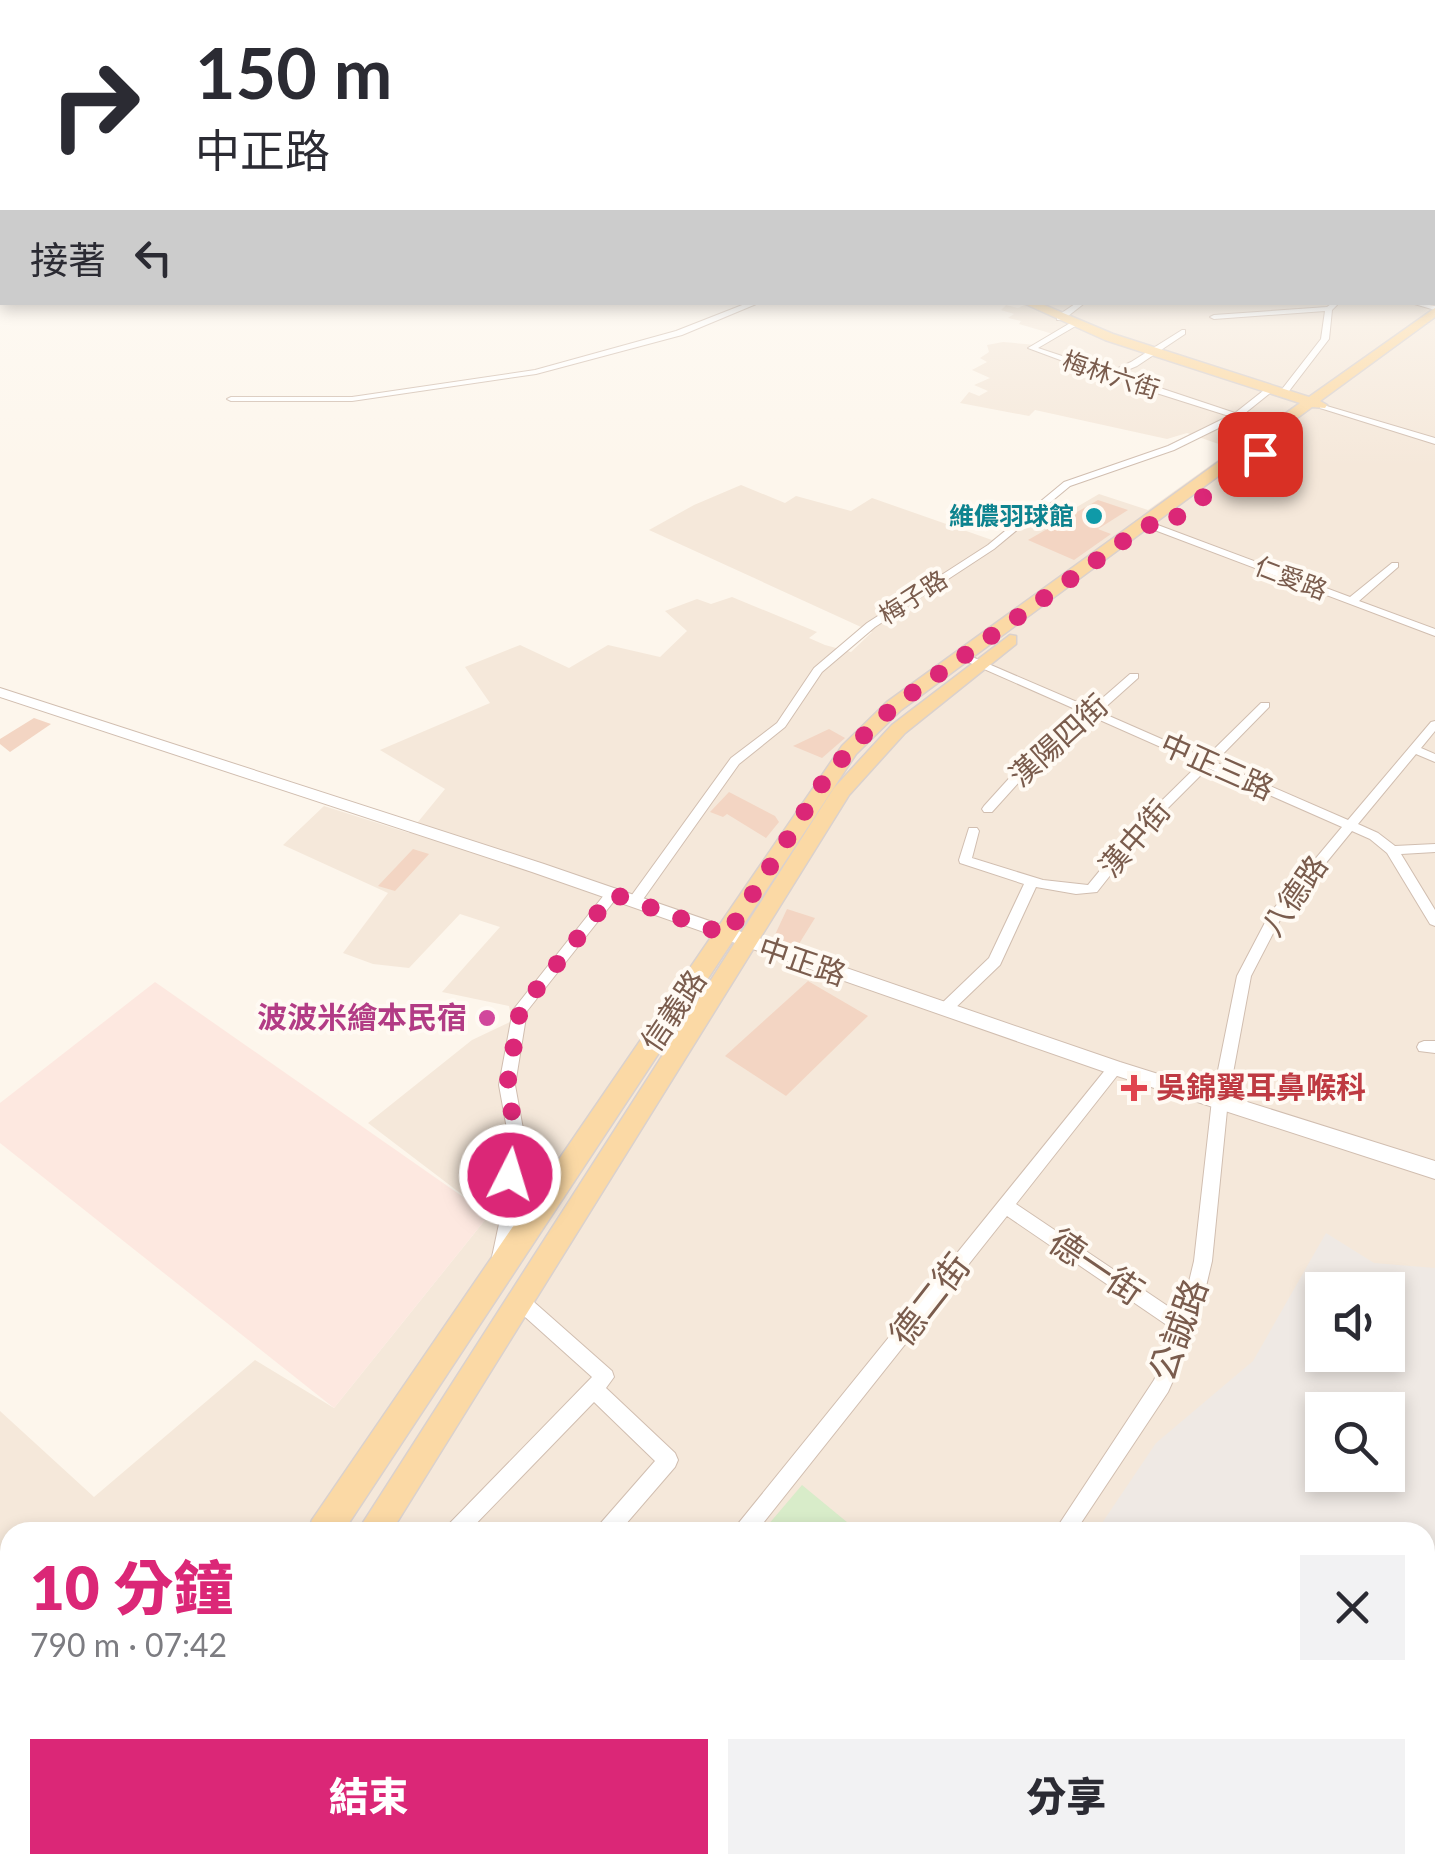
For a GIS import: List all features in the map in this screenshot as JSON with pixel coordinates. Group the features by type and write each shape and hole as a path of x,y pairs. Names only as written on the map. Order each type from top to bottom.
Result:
{"main road":[{"path":"1032,305 1154,352 1316,404"},
{"name":"信義路","path":"379,1522 520,1301 737,939 822,784 849,750 894,706 971,660 1316,404 1435,310"},
{"name":"信義路","path":"1316,404 1435,326"},
{"name":"信義路","path":"331,1522 498,1271 737,939"},
{"path":"422,1386 454,1404"}],"street":[{"path":"231,399 352,399 565,367 679,334 751,305"},
{"path":"1060,318 1080,305"},
{"path":"1248,305 1264,314"},
{"path":"1214,318 1332,306"},
{"name":"梅子路","path":"634,902 735,761 781,725 818,670 870,625 990,547 1067,484 1135,462 1236,416 1277,391 1325,339 1332,306"},
{"name":"梅林六街","path":"1074,324 1032,348 1236,416"},
{"path":"1108,375 1154,352 1182,332"},
{"path":"1316,404 1435,441"},
{"name":"仁愛路","path":"1154,526 1435,632"},
{"path":"1352,601 1395,565"},
{"name":"中正三路","path":"971,660 1348,824 1392,850 1435,921"},
{"name":"漢陽四街","path":"988,809 1016,777 1134,676"},
{"name":"中正路","path":"0,692 613,894 1115,1068 1435,1170"},
{"name":"漢中街","path":"1032,882 1074,891 1092,890 1117,855 1265,704"},
{"name":"八德路","path":"1220,1100 1244,976 1275,916 1435,724"},
{"path":"1413,750 1435,758"},
{"path":"946,1008 995,961 1032,882 965,860 972,831"},
{"path":"1392,850 1435,848"},
{"path":"498,1271 507,1224 498,1198 510,1175 517,1140 507,1086 520,1010 613,894"},
{"name":"德二街","path":"752,1522 1115,1068"},
{"name":"公誠路","path":"1071,1522 1161,1386 1187,1328 1203,1261 1220,1100"},
{"name":"德一街","path":"1004,1205 1187,1328"},
{"path":"520,1301 668,1460 615,1522"},
{"path":"466,1522 600,1383"}],"shaded area":[{"path":"1006,305 1435,305 1435,1522 0,1522 0,1411 94,1497 255,1360 334,1408 489,1215 368,1123 472,1040 512,1021 509,1006 442,992 500,927 460,914 409,968 373,964 343,953 388,893 283,845 324,806 409,833 445,789 380,750 490,703 465,667 520,645 569,668 608,645 660,657 687,631 665,611 697,599 711,604 732,597 817,632 809,638 851,652 872,632 649,530 741,485 785,503 796,496 851,511 872,498 992,540 1034,516 1053,521 1099,494 1148,510 1233,449 1187,433 1167,439 1035,410 1029,416 960,403 969,392 979,396 988,391 974,385 990,378 972,370 987,362 980,358 989,352 987,345 1036,345 1053,334 1019,324 1021,321 1008,318 1014,314 1001,310"},
{"path":"155,982 489,1215 334,1408 0,1143 0,1103"},
{"path":"1326,1233 1374,1263 1435,1268 1435,1522 1103,1522 1156,1443 1253,1361"}],"green space":[{"path":"802,1485 847,1522 771,1522"}],"building":[{"path":"1098,500 1128,510 1098,529 1111,534 1074,560 1028,540"},
{"path":"34,718 51,724 10,752 0,744 0,739"},
{"path":"829,729 845,738 822,758 793,746"},
{"path":"729,792 775,816 779,822 766,838 727,814 723,817 710,812"},
{"path":"413,849 429,854 395,891 378,886"},
{"path":"787,909 815,918 797,947 773,939"},
{"path":"808,981 868,1016 786,1096 725,1056"}],"place":[{"name":"維儂羽球館","path":"1094,516"},
{"name":"波波米繪本民宿","path":"487,1018"},
{"name":"吳錦翼耳鼻喉科","path":"1134,1088"}],"route":[{"path":"510,1175 517,1140 507,1086 520,1010 613,894 727,935 822,784 849,750 894,706 1147,524 1161,529 1260,454"}]}
